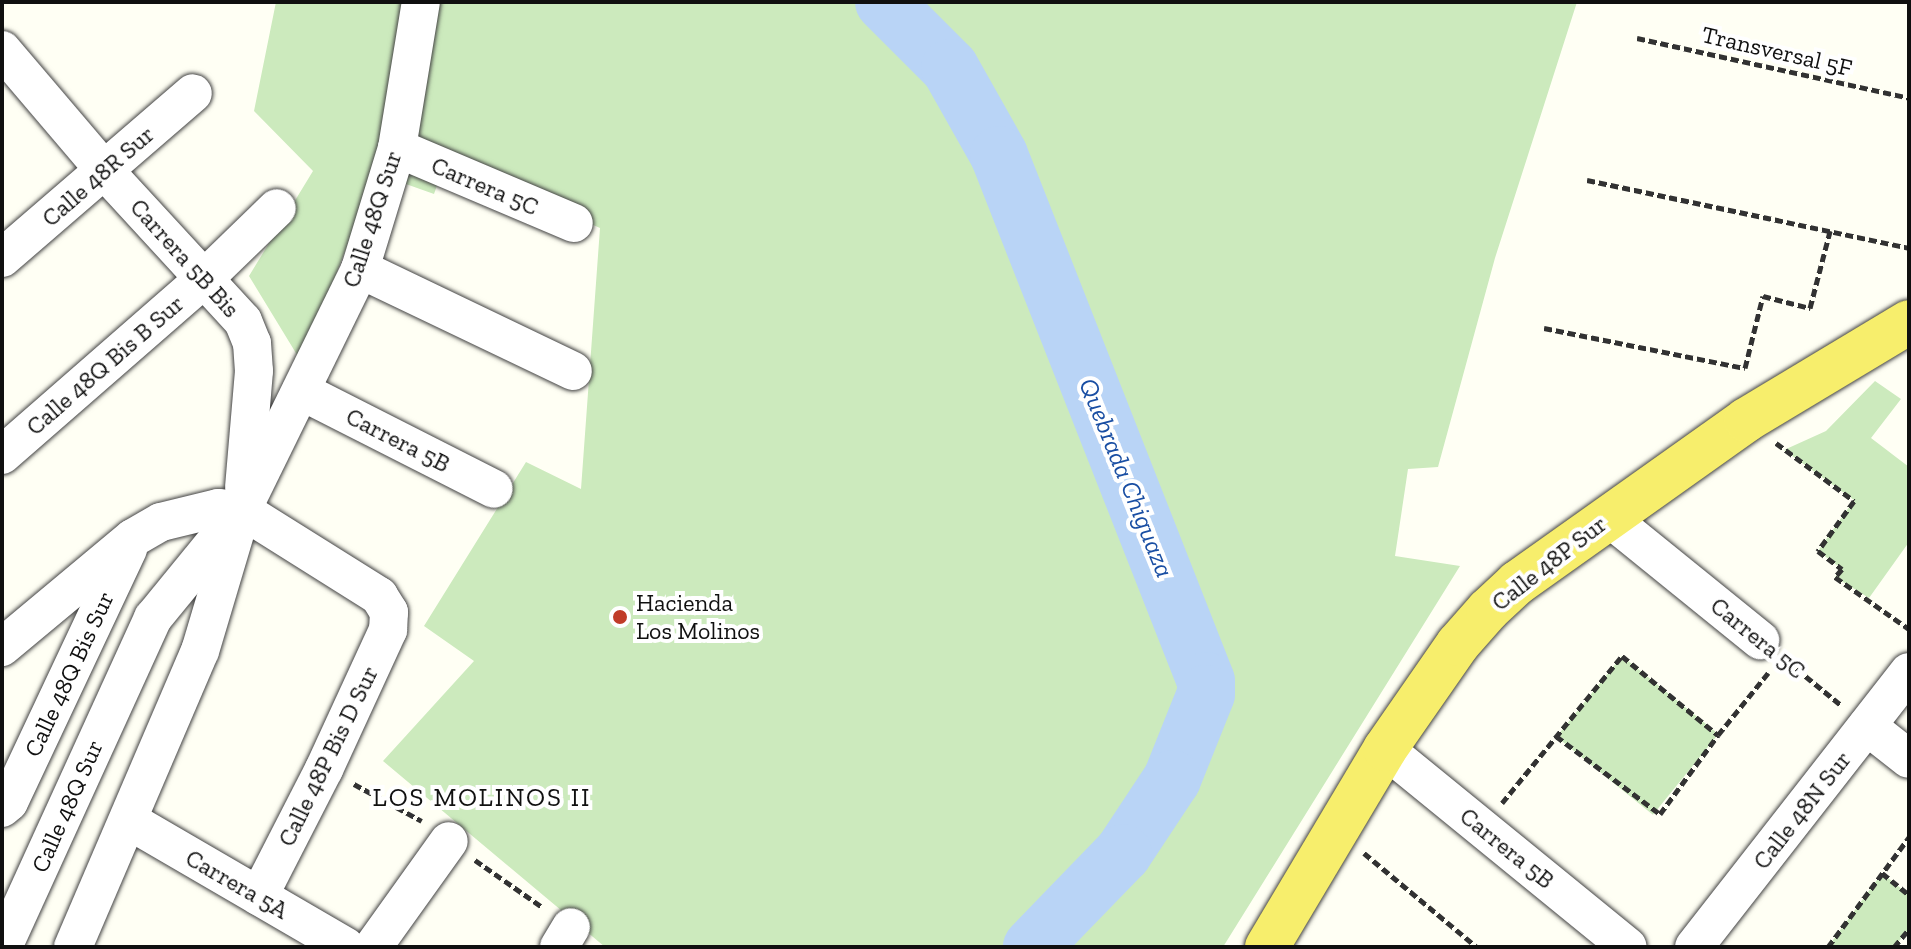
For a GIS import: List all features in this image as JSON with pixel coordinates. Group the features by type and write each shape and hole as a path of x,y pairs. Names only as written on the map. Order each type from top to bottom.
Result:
{"main road":[{"name":"Calle 48P Sur","path":"1267,947 1385,749 1458,644 1488,610 1517,583 1746,420 1909,322"}],"street":[{"name":"Calle 48Q Sur","path":"73,947 200,651 242,510 360,269 397,148 421,2"},
{"name":"Carrera 5B Bis","path":"2,50 104,170 243,321 252,343 254,398 242,510"},
{"name":"Calle 48R Sur","path":"2,258 193,93"},
{"name":"Carrera 5C","path":"397,148 574,223"},
{"name":"Calle 48Q Bis B Sur","path":"2,455 205,278 277,208"},
{"path":"360,269 573,371"},
{"name":"Carrera 5B","path":"301,391 494,489"},
{"path":"2,647 133,538 192,512 218,508 242,510"},
{"name":"Calle 48Q Sur","path":"3,947 153,618 242,510"},
{"name":"Calle 48P Bis D Sur","path":"242,510 379,596 389,612 388,630 324,769 259,896"},
{"name":"Carrera 5C","path":"1608,517 1771,648"},
{"name":"Calle 48Q Bis Sur","path":"2,808 9,802 133,538"},
{"name":"Calle 48N Sur","path":"1694,947 1909,672"},
{"path":"1867,726 1909,759"},
{"name":"Carrera 5B","path":"1385,749 1628,947"},
{"name":"Carrera 5A","path":"128,820 346,947"},
{"path":"373,947 449,841"}],"path":[{"name":"Transversal 5F","path":"1637,38 1909,98"},
{"path":"1587,180 1909,248"},
{"path":"1544,328 1745,368 1763,296 1810,308 1830,231"},
{"path":"1766,435 1854,501 1818,551 1842,569 1835,577 1909,629"},
{"path":"1556,736 1660,814 1718,735 1771,648"},
{"name":"Carrera 5C","path":"1771,648 1867,726"},
{"path":"1482,828 1622,656 1718,735"},
{"path":"324,769 389,802 449,841 565,937"},
{"path":"1828,947 1909,837"},
{"path":"1352,843 1477,947"},
{"path":"1882,873 1909,895"},
{"path":"1894,947 1909,929"}],"green space":[{"path":"276,2 1577,2 1495,258 1438,467 1408,469 1395,556 1460,566 1223,947 605,947 383,761 474,661 424,626 526,462 581,489 600,228 446,160 434,194 375,173 302,363 249,276 313,171 254,111"},
{"path":"1875,381 1901,399 1871,438 1909,467 1909,542 1869,598 1835,577 1842,569 1818,551 1854,500 1784,450 1826,431"},
{"path":"1622,656 1718,734 1653,815 1557,737"},
{"path":"1882,873 1909,895 1909,929 1894,947 1828,947"}],"waterway":[{"name":"Quebrada Chiguaza","path":"884,2 950,68 999,155 1206,681 1206,694 1172,779 1123,853 1032,947"}],"place":[{"name":"Hacienda Los Molinos","path":"620,617"}],"district":[{"name":"LOS MOLINOS II","path":"482,798"}]}
